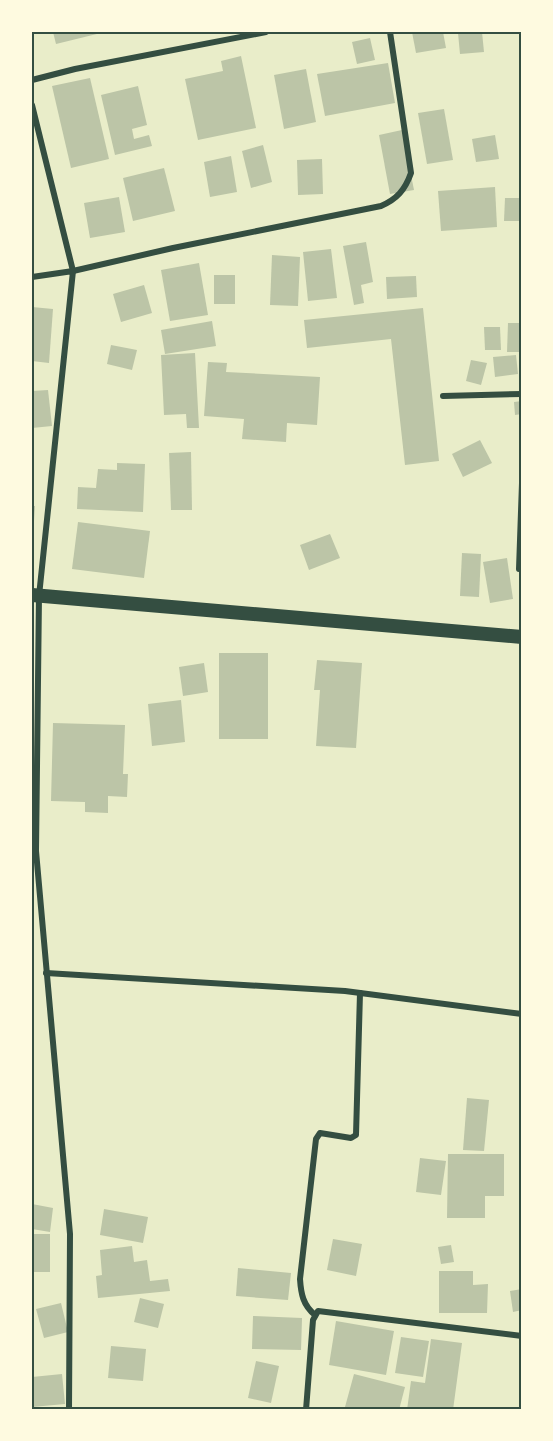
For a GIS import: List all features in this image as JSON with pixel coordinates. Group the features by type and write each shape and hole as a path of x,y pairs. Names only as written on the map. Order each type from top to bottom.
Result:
{"main road":[{"path":"35,595 522,637"}],"street":[{"path":"32,80 75,69 266,32"},
{"path":"32,277 74,271 381,206 394,201 406,187 411,173 390,32"},
{"path":"32,105 74,271 35,595 36,851 70,1234 69,1410"},
{"path":"443,396 522,394"},
{"path":"519,569 522,483"},
{"path":"46,973 360,993 522,1014"},
{"path":"315,1315 309,1310 301,1296 300,1279 316,1139 320,1133 351,1138 356,1135 360,993"},
{"path":"306,1410 313,1320 318,1311 522,1336"}],"building":[{"path":"53,32 105,32 56,44"},
{"path":"412,32 443,32 446,48 416,53"},
{"path":"482,32 484,52 460,54 458,33"},
{"path":"370,38 375,60 357,64 352,42"},
{"path":"241,56 256,128 198,140 185,79 223,71 221,61"},
{"path":"388,63 395,103 325,116 317,74"},
{"path":"306,69 316,122 284,129 274,75"},
{"path":"90,78 109,159 71,168 52,86"},
{"path":"138,86 147,125 132,129 134,139 149,135 152,146 115,155 101,95"},
{"path":"444,109 453,160 427,164 418,113"},
{"path":"402,130 414,190 390,194 379,135"},
{"path":"495,135 499,159 476,162 472,139"},
{"path":"263,145 272,182 251,188 242,151"},
{"path":"231,156 237,192 210,197 204,162"},
{"path":"322,159 323,194 298,195 297,160"},
{"path":"164,168 175,211 133,221 123,178"},
{"path":"495,187 497,227 441,231 438,191"},
{"path":"119,197 125,232 90,238 84,203"},
{"path":"505,198 522,198 522,221 504,221"},
{"path":"366,242 373,282 361,285 364,303 354,305 343,246"},
{"path":"331,249 337,298 308,301 303,252"},
{"path":"272,255 300,257 298,306 270,305"},
{"path":"199,263 208,315 170,321 161,270"},
{"path":"214,275 235,275 235,304 214,304"},
{"path":"416,276 417,297 387,299 386,277"},
{"path":"144,285 152,313 121,322 113,294"},
{"path":"32,307 53,309 49,363 32,361"},
{"path":"423,308 439,461 405,465 391,339 307,348 304,320"},
{"path":"212,321 216,346 165,354 161,330"},
{"path":"508,323 522,323 522,352 507,352"},
{"path":"484,327 500,327 501,350 485,350"},
{"path":"111,345 137,350 132,370 107,364"},
{"path":"195,353 199,428 187,428 186,414 164,415 161,355"},
{"path":"516,355 518,374 495,377 493,357"},
{"path":"471,360 487,363 481,385 466,381"},
{"path":"208,362 227,363 226,372 320,377 317,425 287,423 286,442 242,439 244,419 204,416"},
{"path":"48,390 52,426 32,428 32,391"},
{"path":"522,401 522,414 515,415 514,402"},
{"path":"480,440 492,463 463,477 452,454"},
{"path":"191,452 192,510 171,510 169,453"},
{"path":"117,463 145,464 143,512 77,509 78,487 96,488 98,469 117,470"},
{"path":"32,506 35,506 33,535 32,535"},
{"path":"78,522 150,531 144,578 72,569"},
{"path":"330,534 340,558 309,570 300,545"},
{"path":"462,553 481,554 479,597 460,596"},
{"path":"507,558 513,599 490,603 483,562"},
{"path":"219,653 268,653 268,739 219,739"},
{"path":"317,660 362,663 356,748 316,746 320,690 314,690"},
{"path":"204,663 208,692 183,696 179,667"},
{"path":"181,700 185,742 152,746 148,704"},
{"path":"53,723 125,725 123,774 128,774 127,797 108,796 108,813 85,812 85,802 51,801"},
{"path":"467,1098 489,1100 484,1151 463,1150"},
{"path":"448,1154 504,1154 504,1196 485,1196 485,1218 447,1218"},
{"path":"420,1158 446,1161 441,1195 416,1192"},
{"path":"32,1204 53,1208 50,1232 32,1229"},
{"path":"104,1209 148,1217 143,1243 100,1235"},
{"path":"32,1234 50,1234 50,1272 32,1272"},
{"path":"333,1239 362,1244 356,1276 327,1270"},
{"path":"451,1245 454,1262 441,1264 438,1247"},
{"path":"132,1246 134,1262 147,1260 150,1281 168,1279 170,1291 98,1298 96,1276 102,1275 100,1250"},
{"path":"238,1268 291,1273 288,1300 236,1296"},
{"path":"439,1271 473,1271 473,1285 488,1284 487,1313 439,1313"},
{"path":"522,1289 522,1310 513,1312 510,1291"},
{"path":"140,1298 164,1304 158,1328 134,1322"},
{"path":"61,1303 68,1332 44,1338 36,1309"},
{"path":"253,1316 302,1318 301,1350 252,1349"},
{"path":"336,1321 394,1331 386,1375 329,1365"},
{"path":"401,1337 429,1341 423,1377 395,1373"},
{"path":"431,1339 462,1343 453,1410 407,1410 411,1381 425,1383"},
{"path":"111,1346 146,1349 143,1381 108,1378"},
{"path":"256,1361 279,1366 271,1403 248,1398"},
{"path":"62,1374 65,1404 32,1407 32,1377"},
{"path":"354,1374 405,1387 399,1410 357,1410 345,1407"}]}
